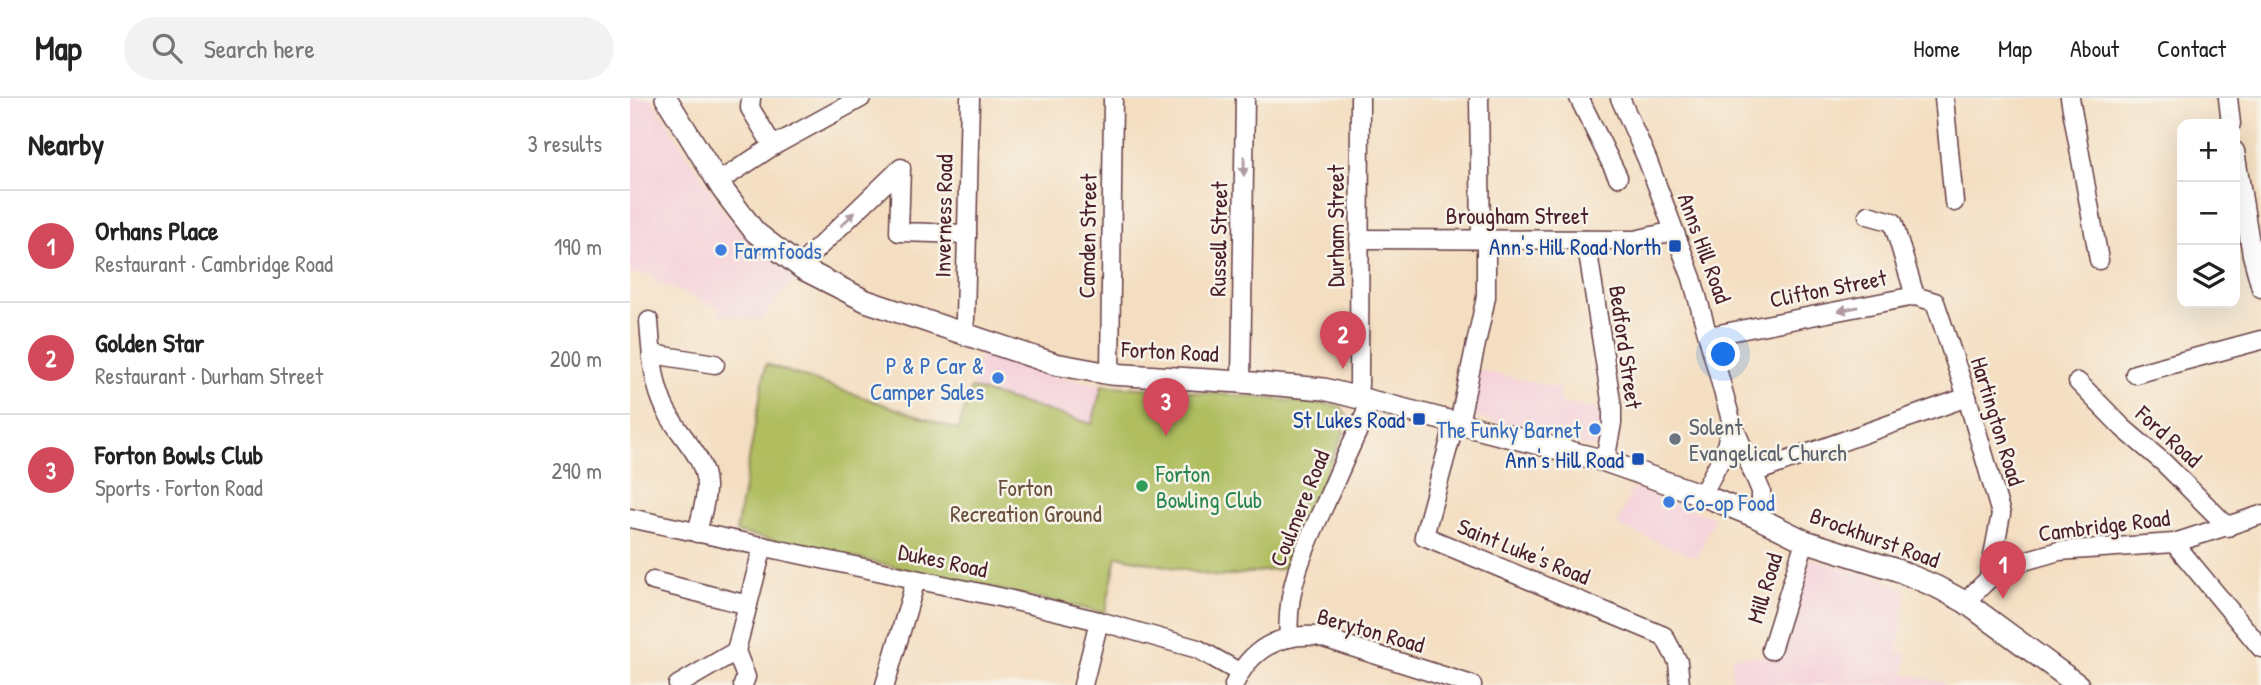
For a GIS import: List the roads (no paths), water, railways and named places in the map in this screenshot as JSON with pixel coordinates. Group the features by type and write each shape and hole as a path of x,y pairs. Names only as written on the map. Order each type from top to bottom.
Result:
{"main road":[{"name":"Forton Road","path":"666,98 718,182 750,227 799,266 866,301 1055,364 1110,374 1306,387 1363,398 1605,461 1754,516"},
{"name":"Brockhurst Road","path":"1754,516 1805,541 1909,574 1965,602 2078,685"}],"street":[{"path":"751,98 751,108 773,146"},
{"path":"718,182 773,146 860,98"},
{"name":"Inverness Road","path":"963,334 970,98"},
{"name":"Camden Street","path":"1110,374 1113,98"},
{"name":"Russell Street","path":"1241,382 1245,98"},
{"name":"Durham Street","path":"1360,98 1359,360 1363,398"},
{"path":"1457,423 1486,297 1479,98"},
{"path":"1580,98 1618,177"},
{"name":"Anns Hill Road","path":"1620,98 1647,159 1692,278 1731,420 1761,496 1754,516"},
{"path":"1944,98 1954,202"},
{"path":"2070,98 2098,260"},
{"path":"2228,98 2230,119"},
{"path":"799,266 901,168 900,232 967,234"},
{"path":"2240,182 2252,255 2261,288"},
{"path":"1868,215 1893,222 1915,296"},
{"name":"Brougham Street","path":"1359,239 1635,240 1674,231"},
{"name":"Bedford Street","path":"1586,240 1612,407 1605,461"},
{"name":"Clifton Street","path":"1709,336 1915,296"},
{"name":"Hartington Road","path":"1915,296 1935,302 1967,397 2001,514 1989,578"},
{"path":"649,321 661,399 670,419 696,453 705,470 707,488 697,533"},
{"path":"2135,374 2261,340"},
{"path":"652,354 715,364"},
{"name":"Ford Road","path":"2078,382 2228,527"},
{"path":"1753,473 1967,397"},
{"name":"Coulmere Road","path":"1289,638 1290,597 1301,557 1364,415 1363,398"},
{"name":"Anns Hill Road","path":"1702,495 1725,451 1731,420"},
{"name":"Saint Luke's Road","path":"1457,423 1424,536 1664,636 1678,662 1679,685"},
{"name":"Cambridge Road","path":"1965,602 2000,569 2059,551 2174,543 2261,515"},
{"name":"Dukes Road","path":"630,518 1099,621 1198,649 1237,679"},
{"name":"Mill Road","path":"1771,650 1805,541"},
{"path":"2174,543 2261,648"},
{"path":"743,685 746,677 736,651 763,546"},
{"path":"885,685 916,580"},
{"path":"653,581 748,605"},
{"path":"1083,685 1099,621"},
{"name":"Beryton Road","path":"1237,679 1261,649 1273,642 1304,635 1317,636 1472,685"},
{"path":"678,685 736,651"}],"place":[{"name":"Ann's Hill Road North","path":"1675,246"},
{"name":"Farmfoods","path":"721,250"},
{"name":"Golden Star","path":"1343,369"},
{"name":"P & P Car & Camper Sales","path":"998,378"},
{"name":"St Lukes Road","path":"1419,419"},
{"name":"The Funky Barnet","path":"1595,429"},
{"name":"Forton Bowls Club","path":"1166,436"},
{"name":"Solent Evangelical Church","path":"1675,439"},
{"name":"Ann's Hill Road","path":"1638,459"},
{"name":"Forton Bowling Club","path":"1142,486"},
{"name":"Co-op Food","path":"1669,502"},
{"name":"Orhans Place","path":"2003,599"}],"park label":[{"name":"Forton Recreation Ground","path":"1026,500"}]}
